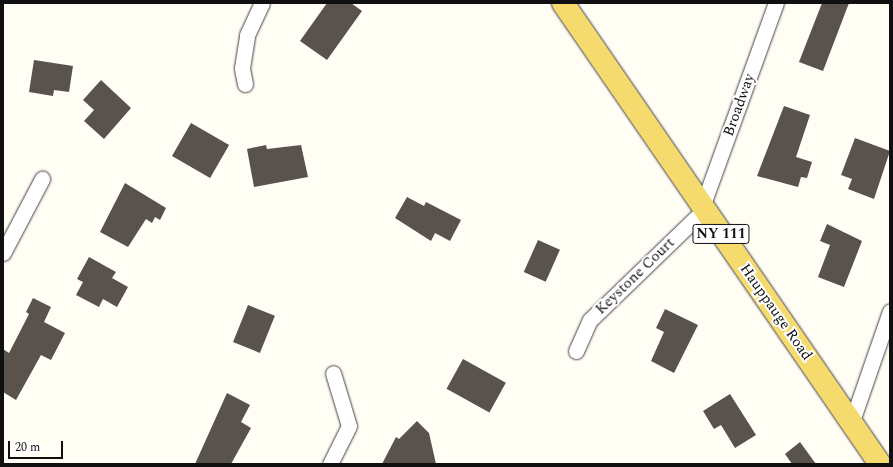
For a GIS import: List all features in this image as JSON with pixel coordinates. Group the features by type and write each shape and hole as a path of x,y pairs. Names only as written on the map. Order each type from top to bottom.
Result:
{"main road":[{"name":"Hauppauge Road","path":"563,3 703,208 852,421 880,464"}],"street":[{"path":"245,84 242,68 247,35 262,3"},
{"name":"Broadway","path":"703,208 776,3"},
{"path":"3,253 42,179"},
{"name":"Keystone Court","path":"576,351 590,320 703,208"},
{"path":"852,421 890,312"},
{"path":"330,464 349,426 333,373"}],"building":[{"path":"327,3 351,3 362,11 327,60 300,41"},
{"path":"822,3 849,3 823,71 799,62"},
{"path":"34,60 73,66 69,92 54,90 53,96 29,92"},
{"path":"101,80 131,108 104,139 84,121 94,110 83,100"},
{"path":"784,106 810,115 796,157 812,162 807,178 801,177 798,187 757,176"},
{"path":"191,123 229,145 210,178 172,156"},
{"path":"855,138 890,151 874,199 848,189 852,179 841,175"},
{"path":"266,145 267,149 301,145 308,177 254,187 247,149"},
{"path":"125,183 166,208 160,220 155,217 152,223 146,219 128,247 100,232"},
{"path":"407,197 424,206 426,202 461,220 450,241 435,233 431,241 395,218"},
{"path":"827,224 862,241 844,287 818,277 830,245 820,241"},
{"path":"538,240 560,250 546,282 524,272"},
{"path":"89,257 116,272 112,278 128,287 117,307 103,299 99,307 76,295 83,282 77,279"},
{"path":"33,298 51,307 44,322 65,333 51,360 41,355 16,400 3,392 3,349 9,353 29,314 26,312"},
{"path":"248,305 275,316 260,353 233,342"},
{"path":"665,309 698,325 674,373 651,361 664,332 656,328"},
{"path":"463,359 506,383 489,412 447,389"},
{"path":"227,393 250,405 241,422 251,428 231,464 195,464"},
{"path":"730,394 756,435 735,448 721,425 714,429 703,411"},
{"path":"417,421 429,433 436,464 382,464 396,437 399,439"},
{"path":"800,442 816,464 792,464 785,454"}]}
